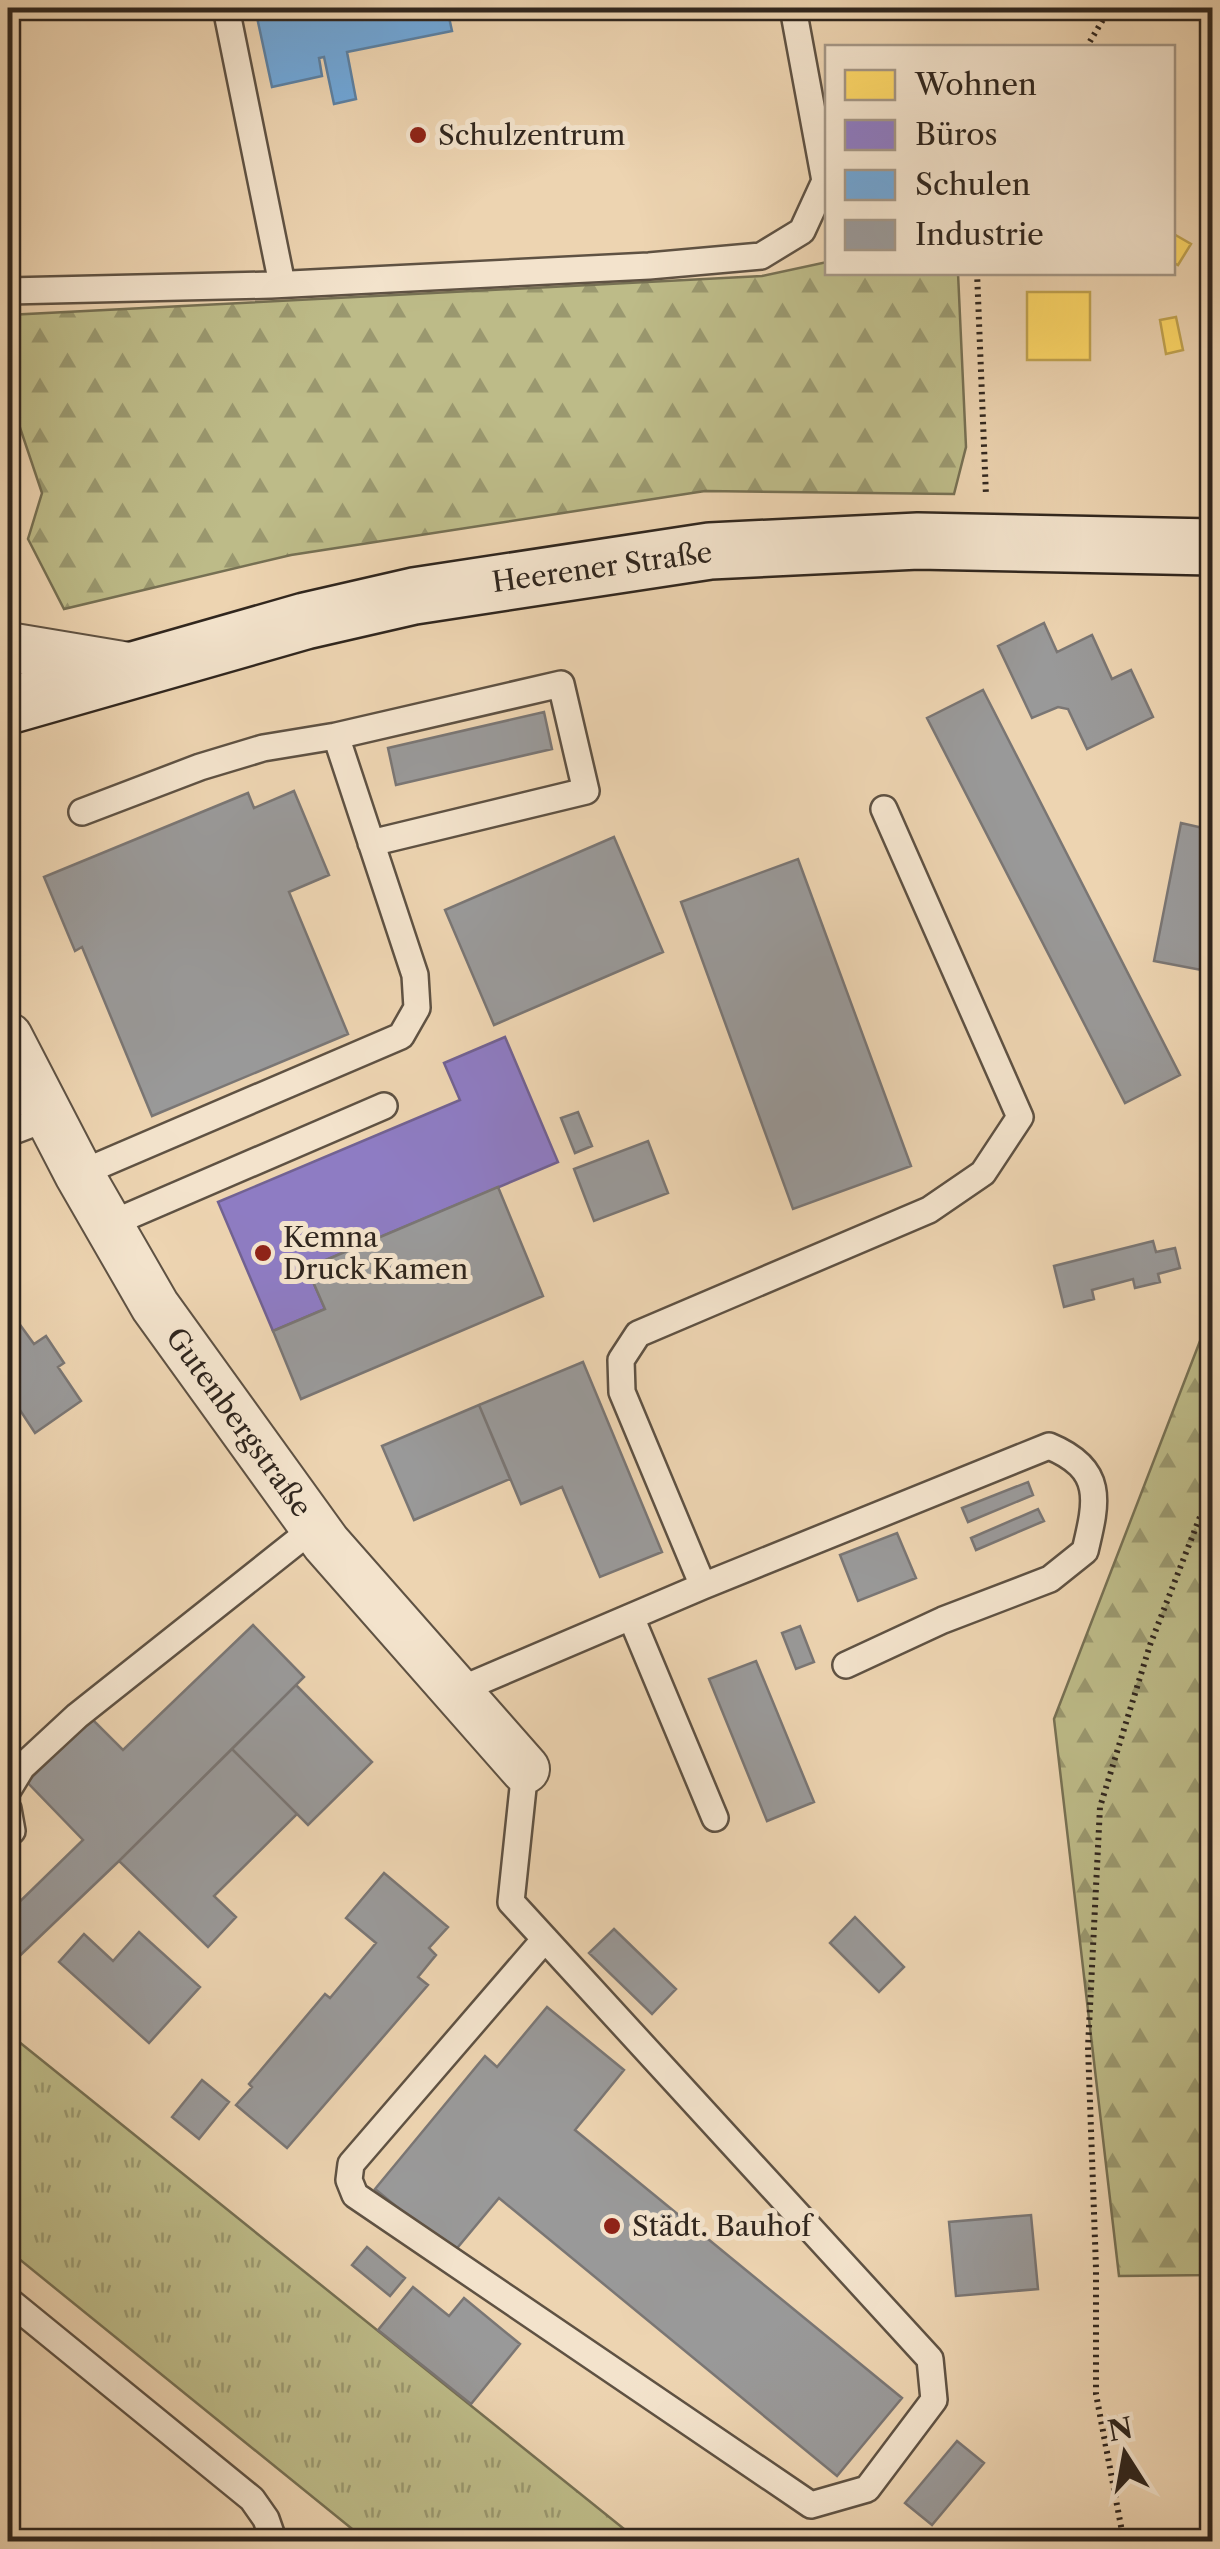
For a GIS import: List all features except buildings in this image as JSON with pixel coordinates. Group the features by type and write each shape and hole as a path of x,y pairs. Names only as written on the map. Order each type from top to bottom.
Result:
{"main road":[{"name":"Heerener Straße","path":"8,706 305,620 414,596 710,551 811,544 987,542 1212,547"}],"street":[{"path":"8,647 134,668"},
{"name":"Gutenbergstraße","path":"8,1037 28,1125 79,1174 155,1306 315,1527 525,1769"}],"lane":[{"path":"226,8 282,284"},
{"path":"8,291 282,284 649,266 761,256 802,230 825,182 793,8"},
{"path":"82,812 200,767 263,748 336,736 561,684 586,790 371,844"},
{"path":"79,1174 401,1036 418,1008 414,975 336,736"},
{"path":"703,1586 622,1392 621,1360 638,1334 929,1210 983,1173 1020,1117 884,809"},
{"path":"108,1225 384,1106"},
{"path":"456,1691 1049,1446 1064,1452 1087,1471 1094,1484 1095,1500 1085,1551 1050,1579 943,1620 846,1665"},
{"path":"8,1790 22,1768 77,1716 315,1527"},
{"path":"631,1617 715,1818"},
{"path":"525,1769 511,1902 930,2359 934,2400 867,2489 811,2505 355,2196 349,2180 351,2164 544,1939"},
{"path":"8,2300 252,2498 266,2519 274,2542"}],"path":[{"path":"1088,45 1110,8"},
{"path":"977,275 987,542"},
{"path":"1124,2542 1096,2394 1088,2048 1100,1807 1150,1645 1212,1486"}],"green space":[{"path":"825,262 825,275 958,275 966,447 954,494 705,491 291,555 64,609 28,539 42,493 8,392 8,315 762,276"},
{"path":"1212,1310 1212,2275 1119,2276 1054,1719"},
{"path":"8,2033 639,2541 367,2541 8,2250"}],"place":[{"name":"Schulzentrum","path":"418,135"},
{"name":"Kemna Druck Kamen","path":"263,1253"},
{"name":"Städt. Bauhof","path":"612,2226"}]}
